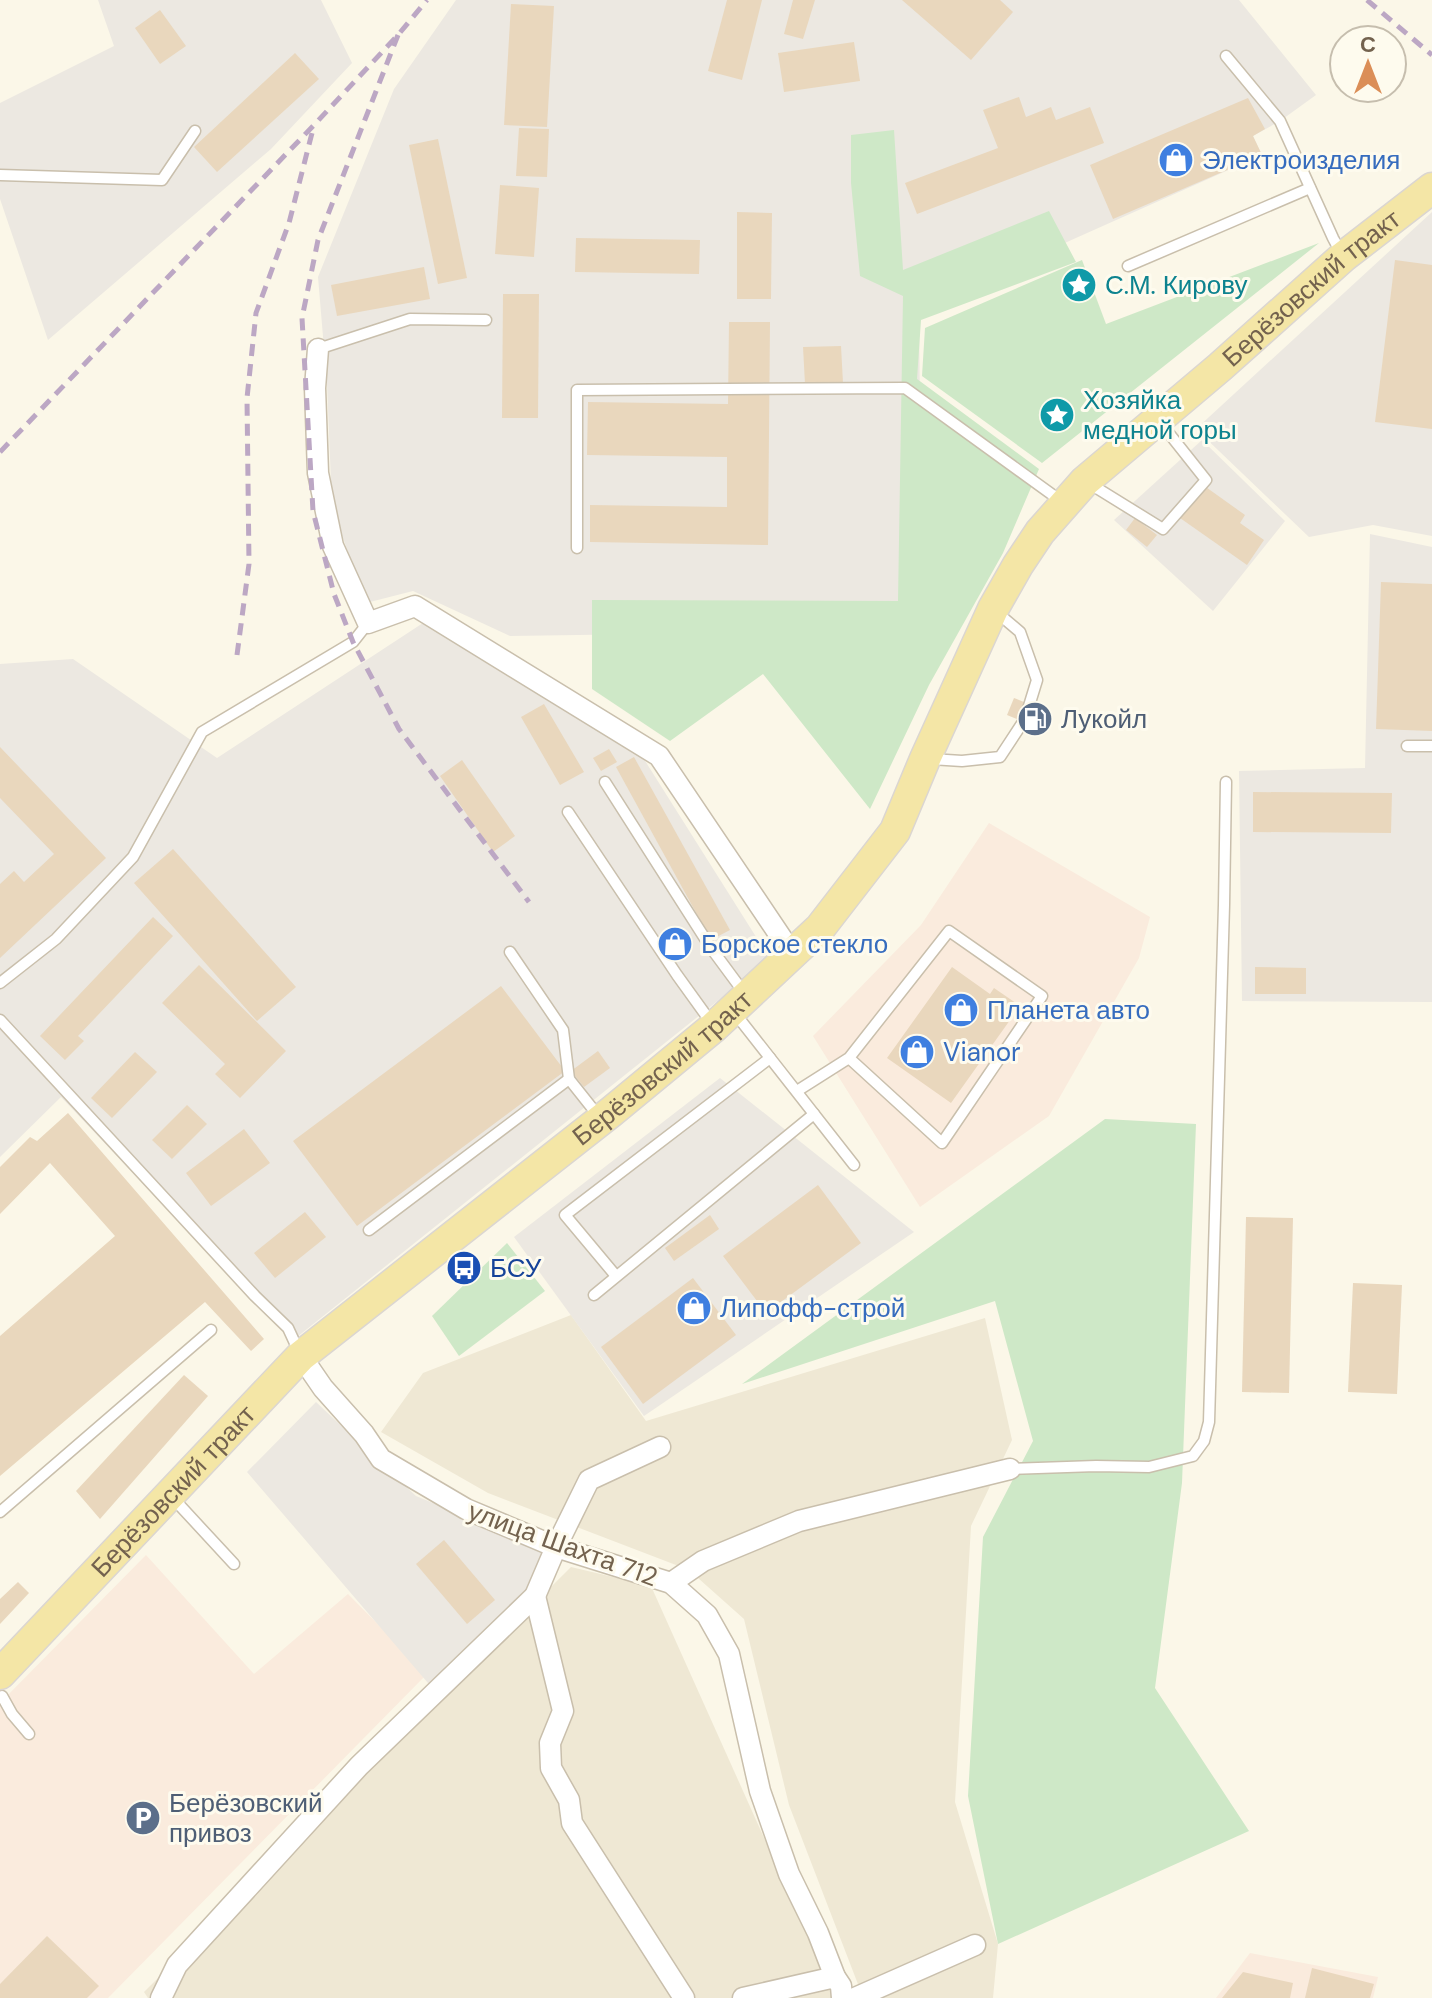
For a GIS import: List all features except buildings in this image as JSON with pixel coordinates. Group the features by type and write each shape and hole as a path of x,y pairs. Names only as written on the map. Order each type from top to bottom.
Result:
{"main road":[{"name":"Берёзовский тракт","path":"0,1691 170,1495 301,1356 731,1012 820,928 895,831 993,609 1040,532 1085,481 1220,367 1343,257 1432,188"}],"street":[{"path":"318,349 315,388 318,473 333,546 368,623 415,606 659,756 793,955"},
{"name":"улица Шахта 712","path":"301,1356 381,1459 466,1509 556,1547 671,1583 707,1615 729,1654 760,1791 789,1874 841,1986 842,1998"},
{"path":"161,1998 177,1965 359,1766 535,1596 589,1480 660,1447"},
{"path":"671,1583 703,1561 799,1521 1010,1469"},
{"path":"535,1596 563,1711 550,1743 551,1768 569,1800 572,1823 684,1998"},
{"path":"855,1998 975,1945"},
{"path":"743,1998 835,1977"}],"lane":[{"path":"1226,56 1280,121 1343,257"},
{"path":"0,175 162,180 195,131"},
{"path":"1128,266 1310,188"},
{"path":"318,349 410,319 486,320"},
{"path":"577,548 577,390 905,388 1065,504"},
{"path":"1085,481 1163,529 1206,480 1158,419"},
{"path":"925,759 962,761 1000,757 1025,719 1037,680 1020,632 993,609"},
{"path":"0,983 56,939 133,857 202,732 353,642 368,623"},
{"path":"1407,746 1432,746"},
{"path":"605,782 711,948 731,1012"},
{"path":"1010,1469 1149,1467 1193,1456 1204,1441 1209,1422 1226,782"},
{"path":"568,812 677,975 731,1012 854,1165"},
{"path":"797,1091 849,1058 949,931 1042,996 942,1143 849,1058"},
{"path":"510,952 563,1030 569,1079 601,1119"},
{"path":"0,1020 288,1328 301,1356"},
{"path":"616,1276 565,1215 770,1058"},
{"path":"369,1230 569,1079"},
{"path":"594,1295 814,1114"},
{"path":"0,1512 211,1330"},
{"path":"170,1495 234,1564"},
{"path":"0,1691 12,1714 29,1734"}],"shaded area":[{"path":"98,0 321,0 352,63 271,149 48,340 0,199 0,103 114,46"},
{"path":"456,0 1239,0 1316,95 1253,136 1262,155 919,308 922,630 510,636 413,591 366,603 332,507 327,384 318,277 394,89"},
{"path":"1432,212 1432,536 1373,525 1309,537 1196,429"},
{"path":"1202,440 1285,521 1213,611 1114,520"},
{"path":"1370,534 1432,547 1432,1002 1242,1001 1239,771 1365,768"},
{"path":"423,623 642,756 770,959 292,1341 61,1097 0,1157 0,664 73,659 217,758"},
{"path":"989,823 1150,917 1139,958 1049,1116 920,1207 813,1036 921,925"},
{"path":"720,1078 914,1232 644,1416 514,1237"},
{"path":"571,1315 646,1421 985,1318 1012,1440 971,1526 955,1802 998,1944 993,1998 862,1998 789,1805 744,1619 689,1570 488,1493 381,1432 423,1373"},
{"path":"316,1402 416,1496 559,1555 434,1690 247,1472"},
{"name":"Берёзовский привоз","path":"146,1555 254,1674 348,1594 427,1674 108,1998 0,1998 0,1703"},
{"path":"571,1567 651,1586 831,1987 832,1998 148,1998 144,1992"},
{"path":"1250,1953 1378,1977 1373,1998 1216,1998"}],"green space":[{"path":"894,130 903,270 1049,211 1076,262 921,320 917,379 1039,469 1003,553 929,685 870,809 763,674 670,741 592,689 592,600 898,601 903,296 860,276 851,183 851,135"},
{"path":"1319,243 1042,463 922,376 925,328 1082,260 1106,324"},
{"path":"1105,1119 1196,1124 1182,1483 1155,1688 1249,1831 998,1944 968,1796 983,1537 1033,1441 995,1301 742,1384"},
{"path":"507,1243 545,1291 459,1356 432,1316"}],"railway":[{"path":"0,452 314,125 427,0"},
{"path":"1367,0 1432,55"},
{"path":"398,35 318,240 302,318 313,511 334,594 353,642 399,729 529,902"},
{"path":"237,655 249,564 247,398 256,313 289,223 313,129"}],"place":[{"name":"Электроизделия","path":"1176,160"},
{"name":"С.М. Кирову","path":"1079,285"},
{"name":"Хозяйка медной горы","path":"1057,415"},
{"name":"Лукойл","path":"1035,719"},
{"name":"Борское стекло","path":"675,944"},
{"name":"Планета авто","path":"961,1010"},
{"name":"Vianor","path":"917,1052"},
{"name":"БСУ","path":"464,1268"},
{"name":"Липофф-строй","path":"694,1308"},
{"name":"Берёзовский привоз","path":"143,1818"}]}
